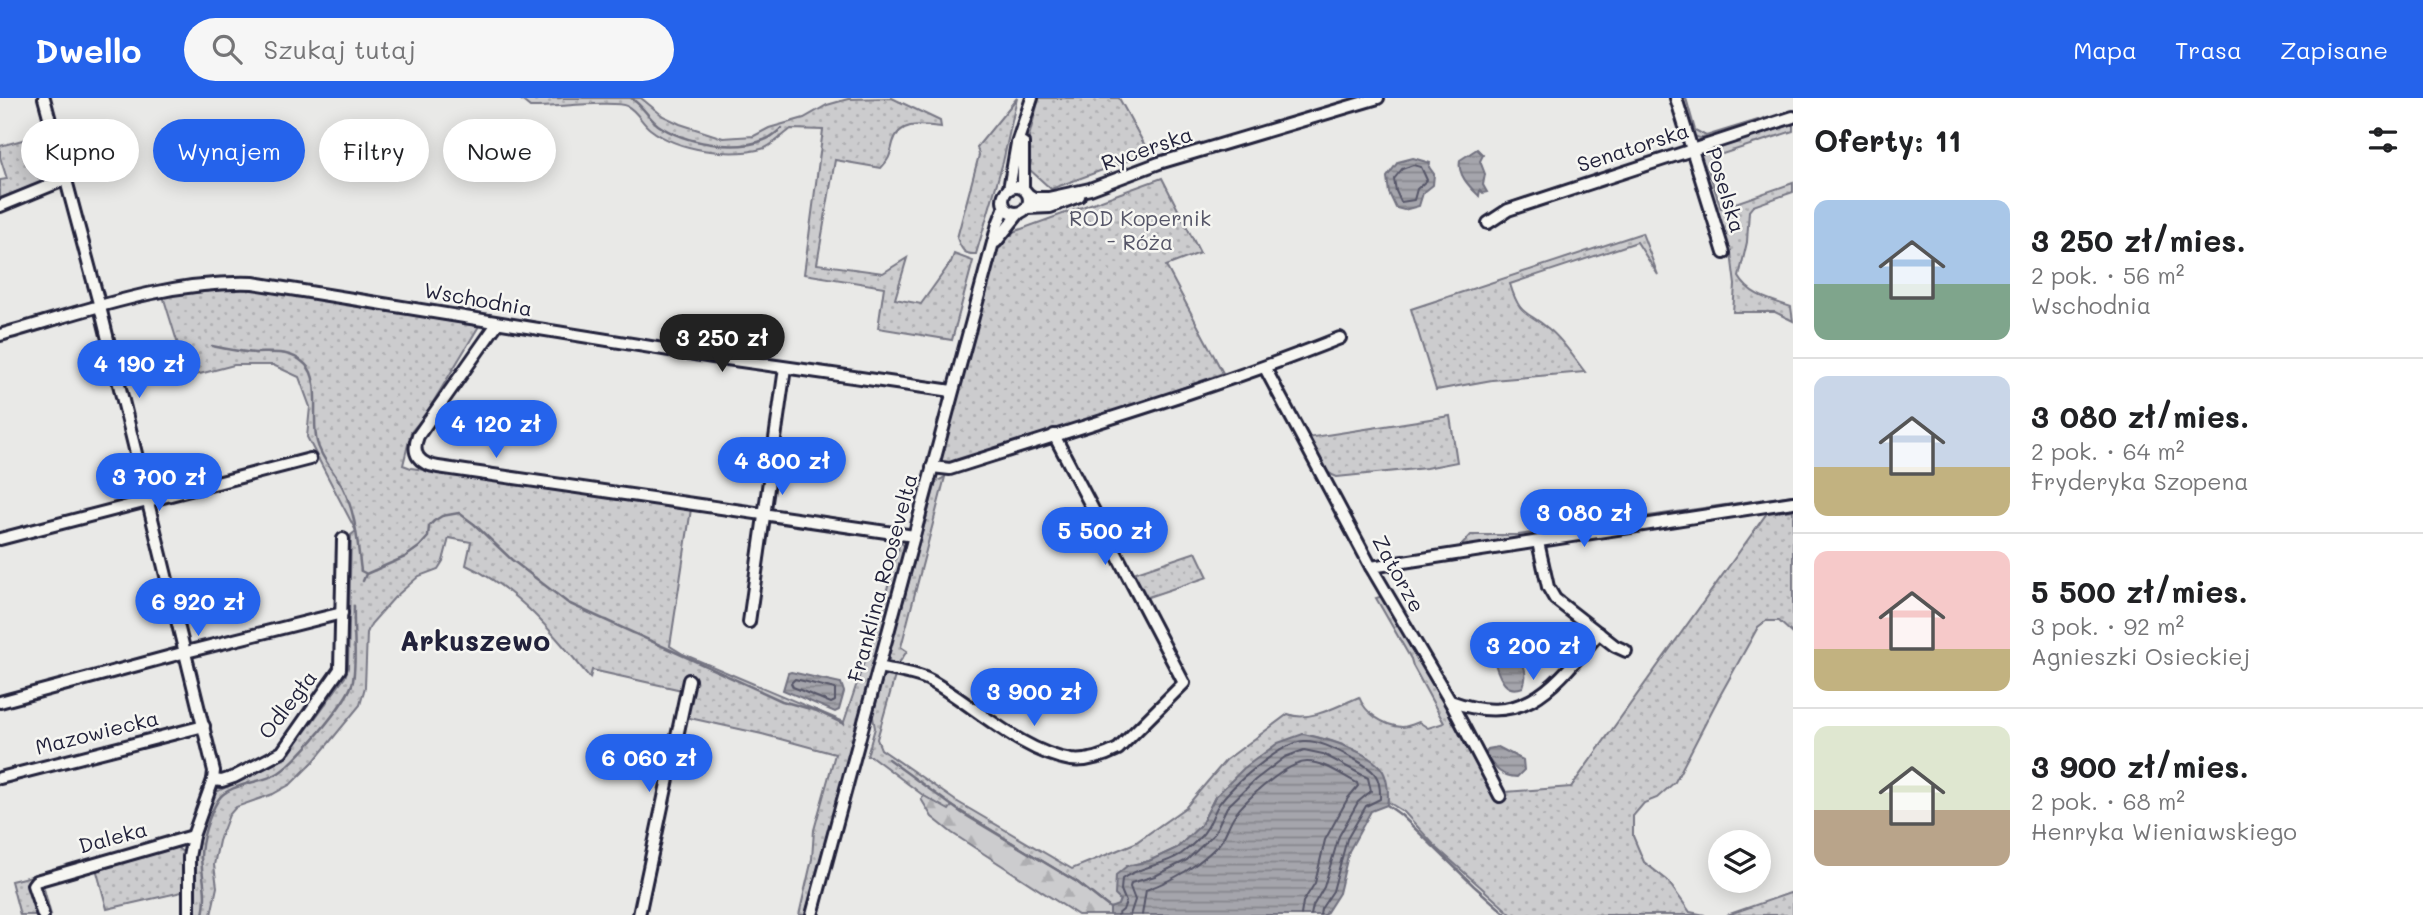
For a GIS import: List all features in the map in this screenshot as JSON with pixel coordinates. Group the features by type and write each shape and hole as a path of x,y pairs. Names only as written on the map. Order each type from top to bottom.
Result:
{"street":[{"path":"44,98 50,119"},
{"path":"1009,189 1017,144 1032,98"},
{"name":"Rycerska","path":"1023,210 1059,205 1090,189 1172,159 1378,98"},
{"name":"Poselska","path":"1676,98 1724,253"},
{"name":"Senatorska","path":"1488,223 1508,210 1793,117"},
{"path":"1004,209 1023,210 1026,192 1023,130"},
{"path":"0,206 61,182"},
{"path":"67,182 100,307 214,771 189,857 189,915"},
{"name":"Rycerska","path":"1009,189 1026,192 1034,198 1049,198 1090,189"},
{"name":"Franklina Roosevelta","path":"812,915 952,391 1004,209 1003,201 1009,189"},
{"name":"Franklina Roosevelta","path":"991,251 1023,210"},
{"name":"Wschodnia","path":"0,335 179,288 238,283 376,302 497,324 785,368 952,391"},
{"path":"497,324 418,436 415,455 421,462 438,467 914,536"},
{"path":"932,467 950,469 1265,368 1340,338"},
{"path":"749,622 785,368"},
{"name":"Zatorze","path":"1265,368 1371,567 1450,701 1500,796"},
{"path":"879,667 929,679 999,727 1045,752 1072,760 1104,756 1118,750 1184,683 1054,435"},
{"path":"0,539 146,499 310,459"},
{"path":"1371,567 1793,502"},
{"name":"Odległa","path":"213,780 222,781 234,777 282,752 340,668 342,539"},
{"path":"1538,542 1548,587 1555,599 1615,646 1626,650"},
{"path":"0,702 342,613"},
{"path":"1450,701 1499,710 1518,707 1532,701 1551,687 1599,633"},
{"path":"639,915 689,680"},
{"name":"Mazowiecka","path":"0,778 204,726"},
{"name":"Daleka","path":"43,915 33,885 44,877 193,836"}],"green space":[{"path":"519,98 641,98 663,116 723,138 754,136 769,128 804,118 827,105 848,99 892,98 940,121 941,127 912,126 900,131 888,159 881,168 835,160 817,264 883,273 907,258 895,299 921,304 954,254 973,261 952,340 878,328 884,287 804,274 823,130 791,129 765,148 752,151 706,151 662,137 647,126 634,111 620,104 530,107"},
{"path":"1017,98 1003,162 976,254 969,253 962,248 957,238 979,155 977,147"},
{"name":"ROD Kopernik - Róża","path":"1039,98 1119,98 1149,153 1051,189 1029,169 1031,162 1023,160"},
{"path":"1680,98 1686,98 1695,130 1706,136 1764,118 1764,122 1718,137 1700,138 1693,135"},
{"path":"1793,124 1793,131 1713,157 1707,166 1721,208 1793,183 1793,192 1753,206 1749,211 1747,242 1739,277 1755,293 1791,307 1793,321 1775,312 1733,312 1735,285 1731,253 1728,253 1699,158 1702,153"},
{"path":"21,140 21,182 43,182 0,198 0,180 7,179 0,157 0,146"},
{"path":"1162,178 1200,253 1166,266 1223,373 1155,398 948,465 940,460 995,253 1005,231 1012,235 1013,232"},
{"path":"1642,233 1658,275 1637,242 1510,284 1521,308 1554,333 1585,372 1492,380 1436,390 1411,309"},
{"path":"245,288 479,326 426,414 411,432 403,465 691,509 670,646 683,654 844,722 881,611 900,542 906,547 805,915 799,915 812,859 814,830 835,754 685,717 695,679 685,676 682,690 592,670 590,678 534,614 502,586 466,565 471,542 449,538 438,569 419,576 394,598 371,624 367,633 365,687 360,705 314,761 291,784 273,794 236,807 229,815 219,841 214,865 217,887 211,915 195,915 195,847 214,793 280,761 291,751 345,677 348,668 351,535 356,531 307,437 310,407 299,377 273,365 234,365 188,377 163,296"},
{"path":"1450,416 1457,462 1426,468 1337,477 1323,466 1307,438"},
{"path":"945,477 901,647 907,651 897,666 891,664 888,657 936,482"},
{"path":"1793,495 1793,498 1384,561 1379,559 1460,547 1471,535 1518,535"},
{"path":"1793,510 1793,634 1779,621 1766,621 1758,627 1675,782 1657,798 1644,803 1633,816 1633,836 1644,862 1667,880 1690,912 1705,915 1512,915 1437,848 1404,812 1388,802 1385,777 1368,758 1347,746 1303,734 1215,797 1201,825 1177,848 1149,861 1127,866 1118,906 1110,908 1077,882 952,806 949,811 924,796 871,756 867,756 875,728 872,712 882,679 887,675 895,676 877,739 881,749 956,801 1072,869 1135,843 1186,807 1226,760 1288,714 1314,715 1359,697 1370,713 1395,726 1404,727 1419,722 1428,728 1444,723 1376,598 1383,596 1452,715 1493,793 1571,787 1767,513"},
{"path":"1196,552 1208,577 1145,598 1133,573"},
{"path":"924,796 949,810 952,806 1077,882 1110,908 1110,915 1078,915 952,833 932,817 921,799"},
{"path":"175,846 184,853 182,892 107,909 96,868"},
{"path":"40,874 51,915 20,915 11,881"},
{"path":"1790,893 1793,897 1793,915 1727,915"}],"water":[{"path":"1477,149 1483,155 1480,161 1485,174 1483,185 1487,192 1480,190 1479,196 1460,171 1460,160"},
{"path":"1413,158 1430,163 1429,167 1434,174 1433,185 1423,193 1419,206 1404,210 1396,208 1389,193 1387,177 1398,162"},
{"path":"1507,652 1513,653 1521,660 1525,670 1523,687 1508,687 1499,675 1495,664 1499,656"},
{"path":"788,673 841,683 844,692 839,710 835,712 783,690"},
{"path":"1303,734 1333,742 1364,755 1380,767 1387,785 1387,805 1371,811 1349,851 1339,893 1325,915 1110,915 1110,908 1118,905 1120,900 1115,895 1116,875 1127,866 1149,861 1177,848 1201,825 1215,797 1244,768 1278,743"},
{"path":"1498,747 1523,760 1524,770 1517,777 1502,773 1485,755 1488,749"}],"waterway":[{"path":"550,98 560,98"},
{"path":"631,98 658,125 681,137 710,144 752,144 769,138 782,128"},
{"path":"212,346 250,353 287,354 305,364 310,371 315,389 317,442 348,499 356,529 361,571 365,573"},
{"path":"363,581 366,574 405,557 419,547 428,537 429,526 434,521 442,516 459,513 512,560 568,603 782,701 817,711 844,724"},
{"path":"203,915 205,892 201,850 215,806 229,790 268,778 283,770 306,747 342,702 353,681 354,606"},
{"path":"888,759 962,813 1077,882 1110,908"},
{"path":"1387,805 1507,915"}],"district":[{"name":"Arkuszewo","path":"475,641"}]}
